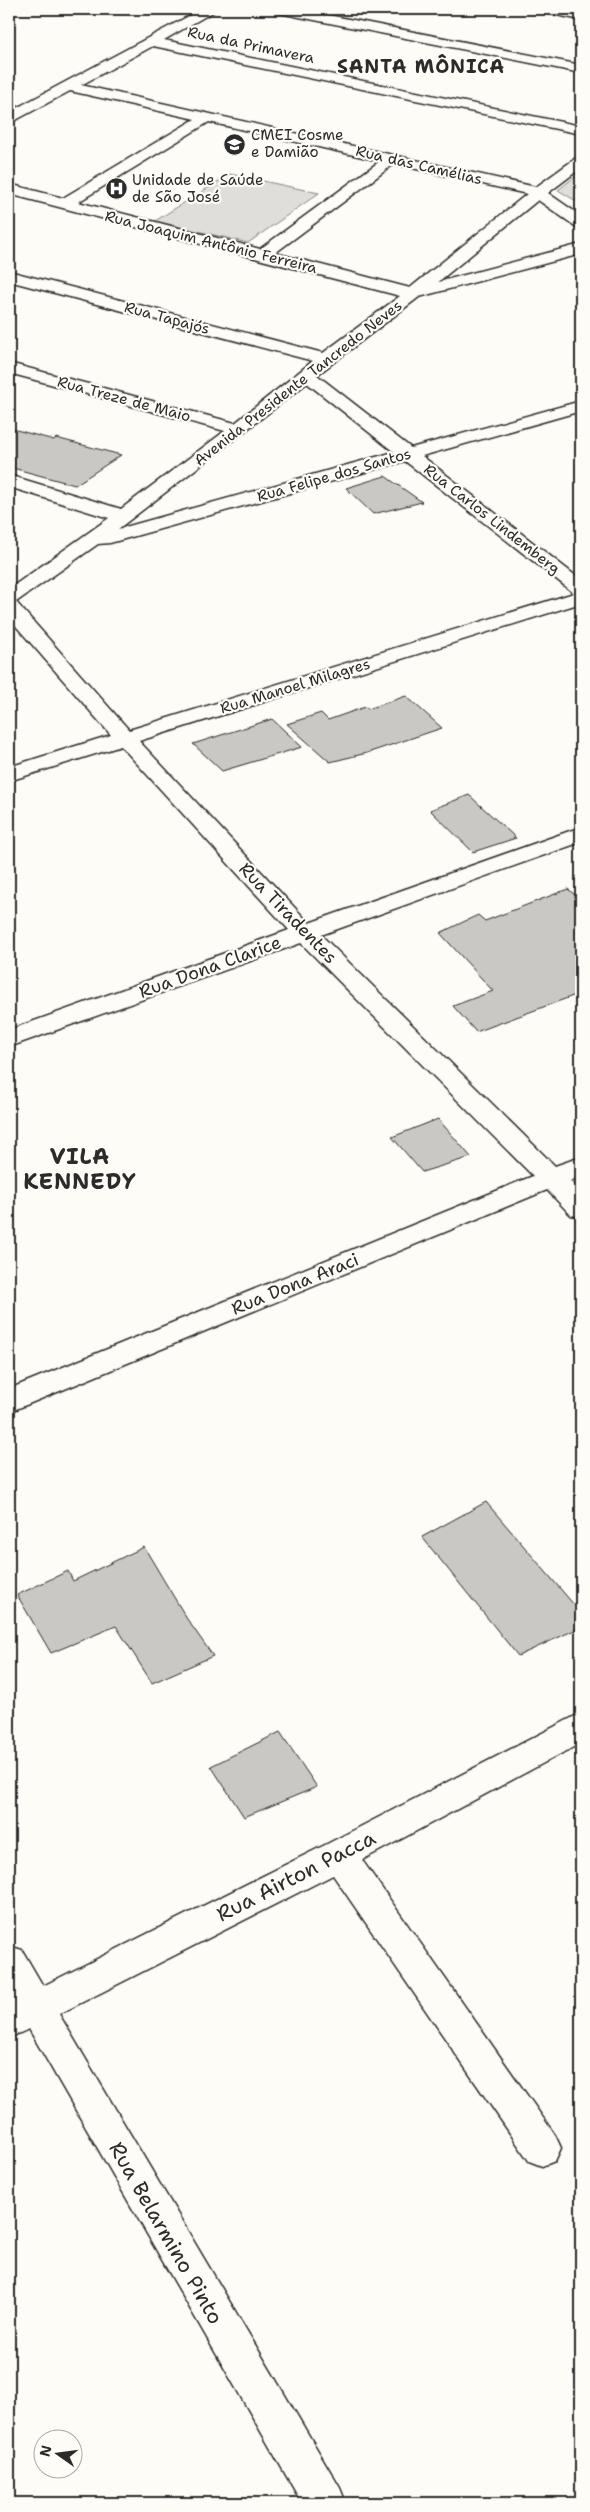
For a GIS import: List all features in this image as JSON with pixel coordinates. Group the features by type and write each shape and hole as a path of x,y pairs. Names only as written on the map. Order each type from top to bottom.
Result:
{"street":[{"path":"9,118 212,9"},
{"path":"279,9 581,69"},
{"path":"546,9 581,16"},
{"name":"Rua da Primavera","path":"150,41 581,130"},
{"name":"Rua das Camélias","path":"68,86 537,192"},
{"path":"65,204 208,117"},
{"path":"262,255 392,159"},
{"name":"Avenida Presidente Tancredo Neves","path":"9,598 87,544 239,430 326,360 413,294 537,192 581,161"},
{"name":"Rua Joaquim Antônio Ferreira","path":"9,189 413,294"},
{"path":"537,192 581,223"},
{"path":"413,294 581,249"},
{"name":"Rua Tapajós","path":"9,276 326,360"},
{"name":"Rua Treze de Maio","path":"9,368 239,430"},
{"name":"Rua Carlos Lindemberg","path":"307,375 581,589"},
{"name":"Rua Felipe dos Santos","path":"87,544 581,406"},
{"path":"9,481 124,516"},
{"name":"Rua Manoel Milagres","path":"9,774 581,597"},
{"name":"Rua Tiradentes","path":"9,606 125,738 305,933 581,1208"},
{"name":"Rua Dona Clarice","path":"9,1039 581,834"},
{"name":"Rua Dona Araci","path":"9,1401 581,1166"},
{"name":"Rua Airton Pacca","path":"22,2015 339,1855 581,1727"},
{"path":"339,1855 542,2148"},
{"name":"Rua Belarmino Pinto","path":"9,1962 22,2015 325,2503"}],"shaded area":[{"path":"581,172 581,204 558,190"},
{"path":"230,174 319,193 248,243 155,221"}],"building":[{"path":"9,428 121,455 75,485 9,467"},
{"path":"385,476 422,502 373,514 346,488"},
{"path":"406,696 442,728 367,753 330,762 287,724 321,713 328,720 365,707 368,709"},
{"path":"272,719 302,747 222,771 193,744"},
{"path":"469,795 516,838 473,852 430,810"},
{"path":"568,889 581,900 581,993 476,1032 453,1006 493,991 440,933 478,915 485,921"},
{"path":"438,1119 471,1157 422,1172 392,1137"},
{"path":"486,1502 581,1613 581,1627 518,1656 422,1537"},
{"path":"144,1547 187,1619 213,1656 152,1683 116,1626 51,1653 17,1595 68,1571 73,1581"},
{"path":"280,1732 317,1787 244,1817 211,1766"}],"place":[{"name":"CMEI Cosme e Damião","path":"235,144"},
{"name":"Unidade de Saúde de São José","path":"116,189"}],"district":[{"name":"SANTA MÔNICA","path":"421,66"},
{"name":"VILA KENNEDY","path":"80,1168"}]}
